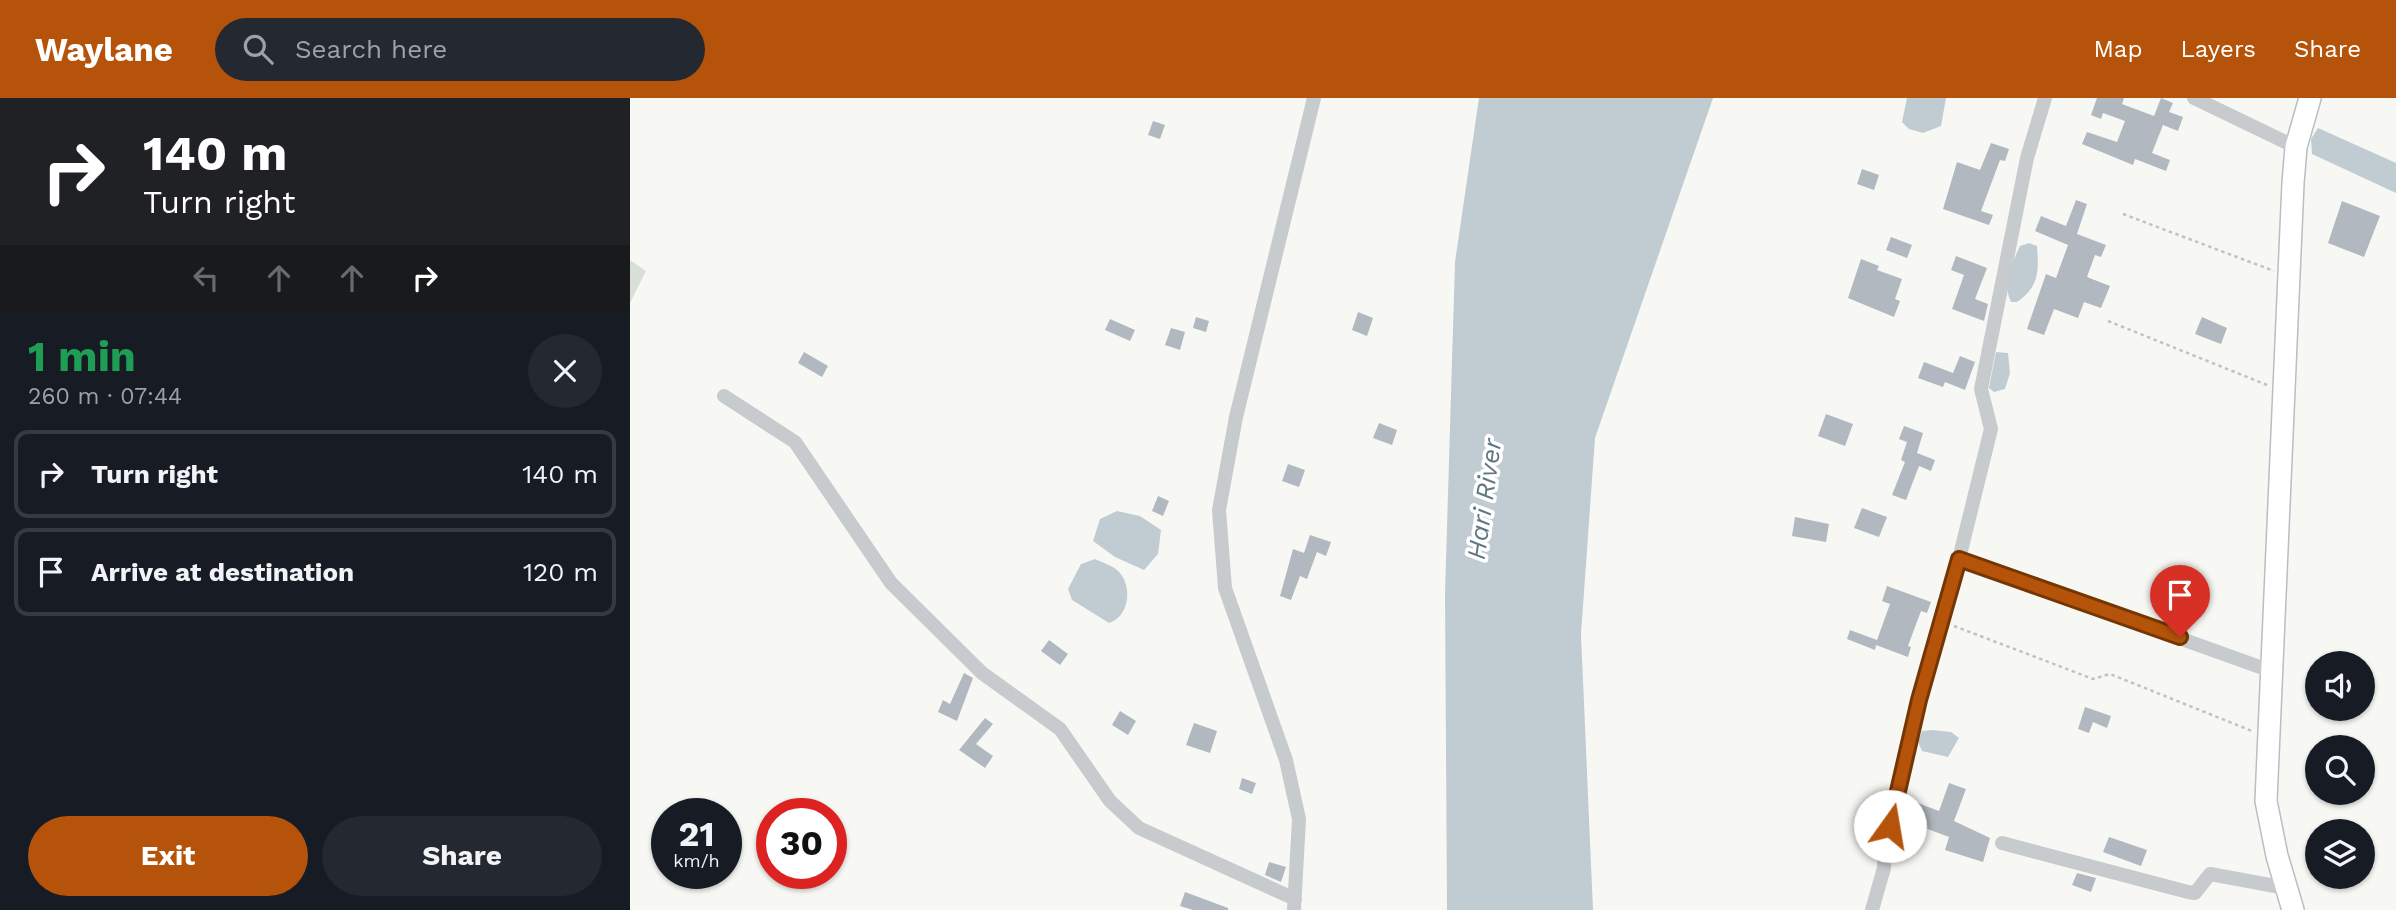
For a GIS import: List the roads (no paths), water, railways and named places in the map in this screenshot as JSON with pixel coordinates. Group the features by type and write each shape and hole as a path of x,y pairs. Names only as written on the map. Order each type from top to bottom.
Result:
{"main road":[{"path":"2292,910 2266,800 2287,275 2296,147 2310,98"}],"street":[{"path":"723,396 795,442 891,583 982,673 1060,729 1110,801 1139,828 1294,905 1299,819 1286,760 1225,589 1219,510 1236,417 1314,98"},
{"path":"1872,910 1884,868 1885,848 1919,700 1959,559 1991,429 1981,389 2026,158 2045,98"},
{"path":"2193,98 2296,147"},
{"path":"1959,559 2270,671"},
{"path":"2002,843 2188,892 2195,893 2210,874 2286,888"}],"water":[{"name":"Hari River","path":"1479,98 1713,98 1595,438 1581,634 1593,910 1447,910 1445,593 1455,262"},
{"path":"1907,98 1946,98 1941,126 1923,133 1909,129 1902,122"},
{"path":"2318,128 2396,163 2396,193 2312,154 2311,139"},
{"path":"2029,243 2037,246 2036,278 2024,296 2017,302 2011,302 2007,288 2011,266 2020,246"},
{"path":"1996,352 2008,353 2010,373 2005,389 1994,392 1989,388"},
{"path":"1117,511 1140,516 1161,530 1158,554 1144,570 1115,557 1093,541 1100,519"},
{"path":"1095,559 1117,570 1126,585 1125,608 1116,620 1109,623 1072,600 1068,589 1081,564"},
{"path":"1922,731 1951,732 1959,738 1948,757 1922,751 1918,742"}]}
